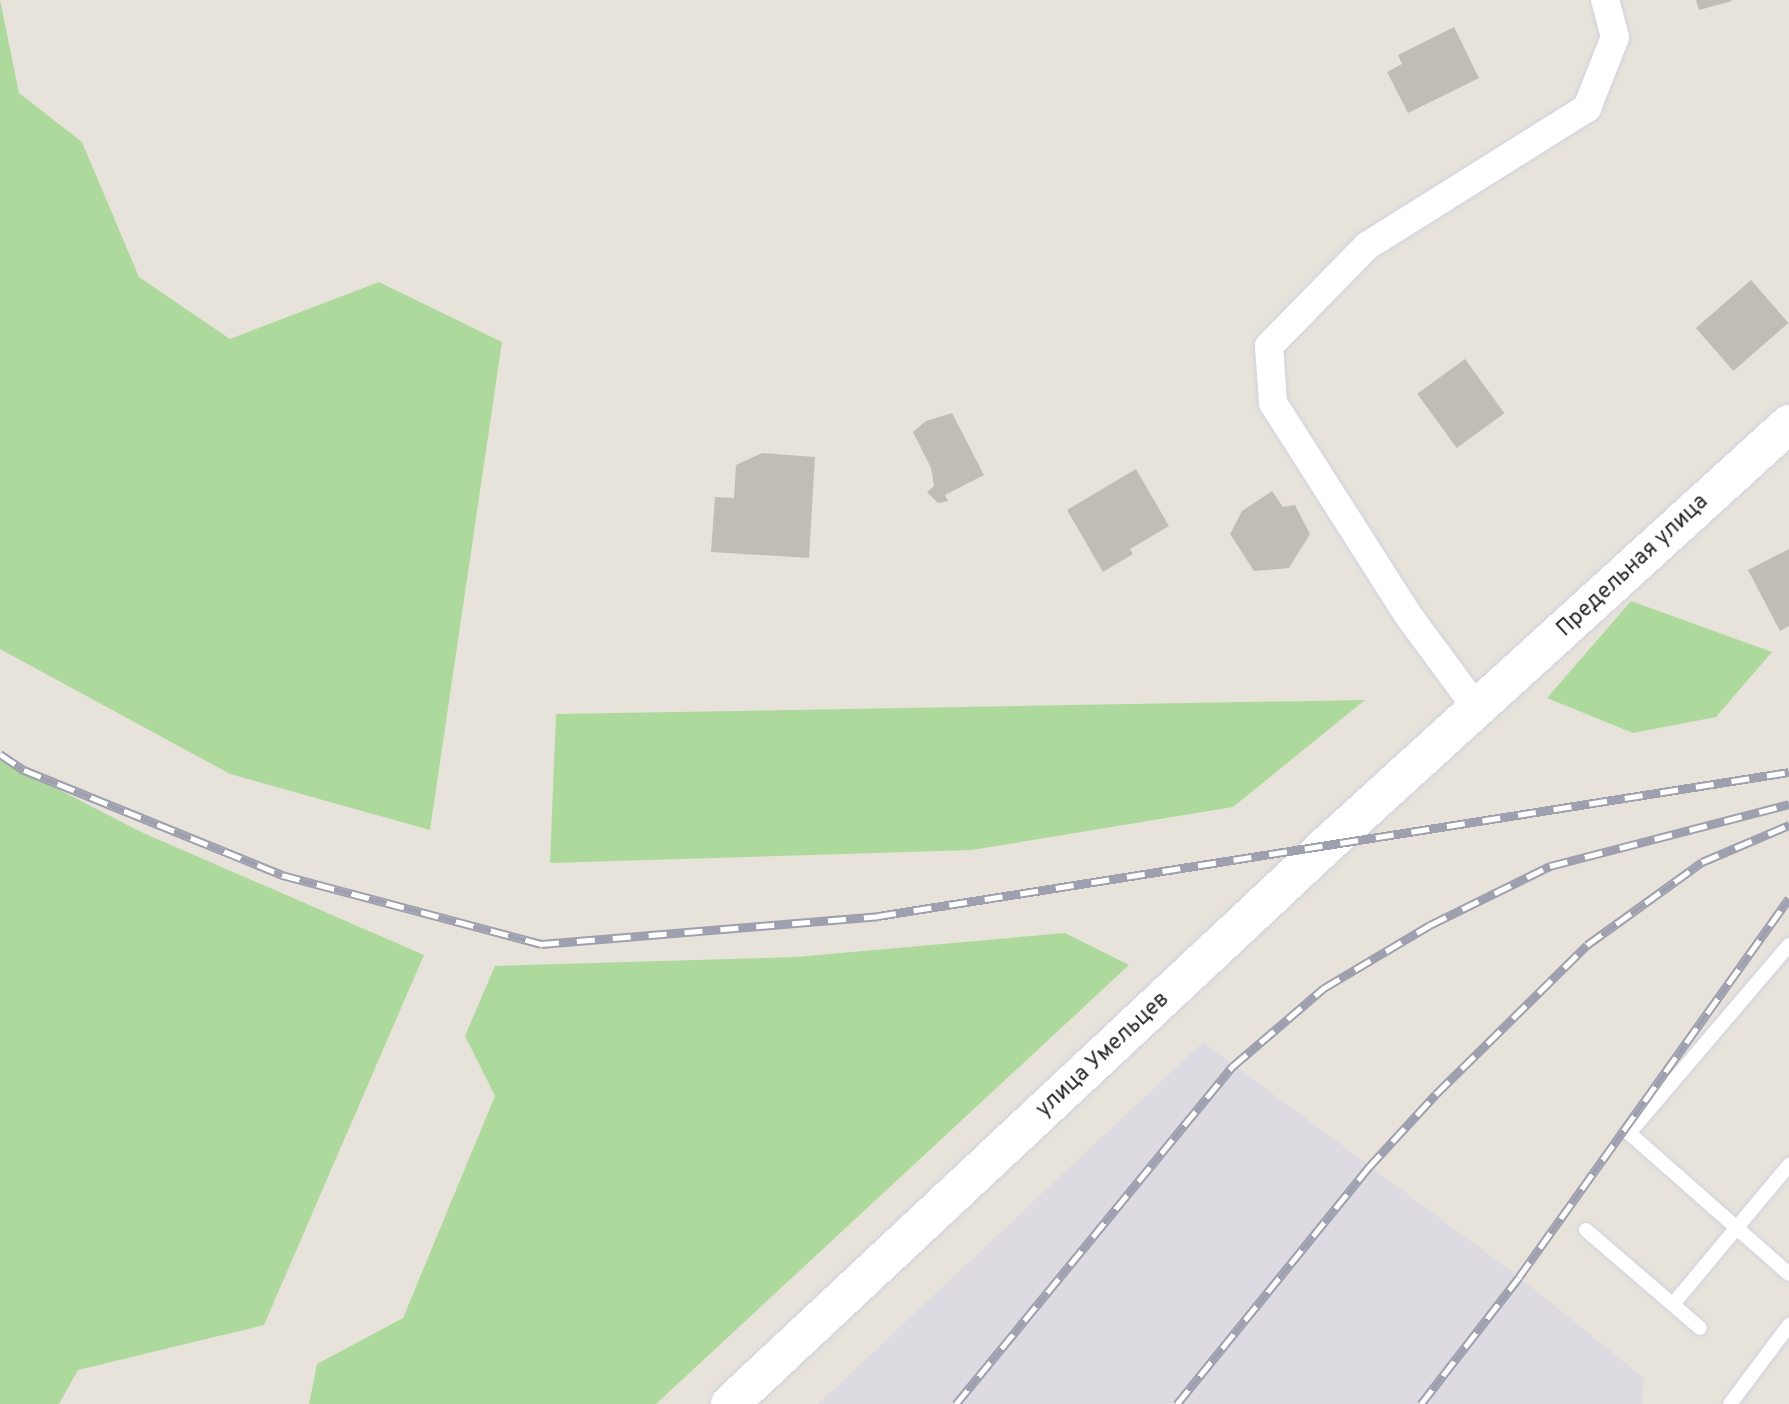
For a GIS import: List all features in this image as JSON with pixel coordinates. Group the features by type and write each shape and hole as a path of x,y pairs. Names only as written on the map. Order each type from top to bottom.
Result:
{"street":[{"path":"1478,710 1408,615 1273,403 1269,346 1367,246 1587,108 1615,37 1605,0"},
{"name":"Предельная улица","path":"1478,710 1789,424"},
{"name":"улица Умельцев","path":"730,1404 1330,842 1478,710"}],"lane":[{"path":"1789,945 1629,1133 1789,1274"},
{"path":"1674,1303 1789,1165"},
{"path":"1586,1230 1700,1328"},
{"path":"1730,1404 1789,1325"}],"shaded area":[{"path":"1203,1042 1519,1277 1644,1378 1642,1404 818,1404"}],"green space":[{"path":"0,0 19,93 82,142 139,277 230,339 379,282 502,342 430,830 230,774 0,649"},
{"path":"1631,601 1772,652 1716,717 1633,733 1547,698"},
{"path":"1365,700 1233,807 972,850 550,863 556,714"},
{"path":"0,759 139,831 424,955 264,1325 78,1370 59,1404 0,1404"},
{"path":"1065,933 1129,965 656,1404 309,1404 317,1364 403,1318 495,1096 465,1036 495,966 796,957"}],"building":[{"path":"1696,0 1731,0 1732,1 1699,10"},
{"path":"1454,27 1479,78 1408,113 1387,72 1402,64 1398,55"},
{"path":"1751,280 1788,323 1733,371 1696,328"},
{"path":"1465,359 1504,413 1457,448 1417,394"},
{"path":"952,413 984,475 945,495 948,501 938,503 927,492 934,486 931,468 913,432 926,421"},
{"path":"762,453 815,457 809,558 711,552 715,497 734,498 736,465"},
{"path":"1136,469 1169,526 1130,549 1133,554 1103,572 1067,510"},
{"path":"1272,491 1283,507 1295,505 1310,534 1289,568 1254,571 1230,534 1242,511"},
{"path":"1789,549 1789,626 1780,631 1748,570"}],"railway":[{"path":"0,754 24,770 282,875 541,944 878,916 1789,772"},
{"path":"956,1404 1233,1066 1324,988 1430,925 1550,866 1789,804"},
{"path":"1177,1404 1368,1168 1436,1094 1587,945 1702,862 1789,825"},
{"path":"1421,1404 1519,1277 1789,899"}]}
